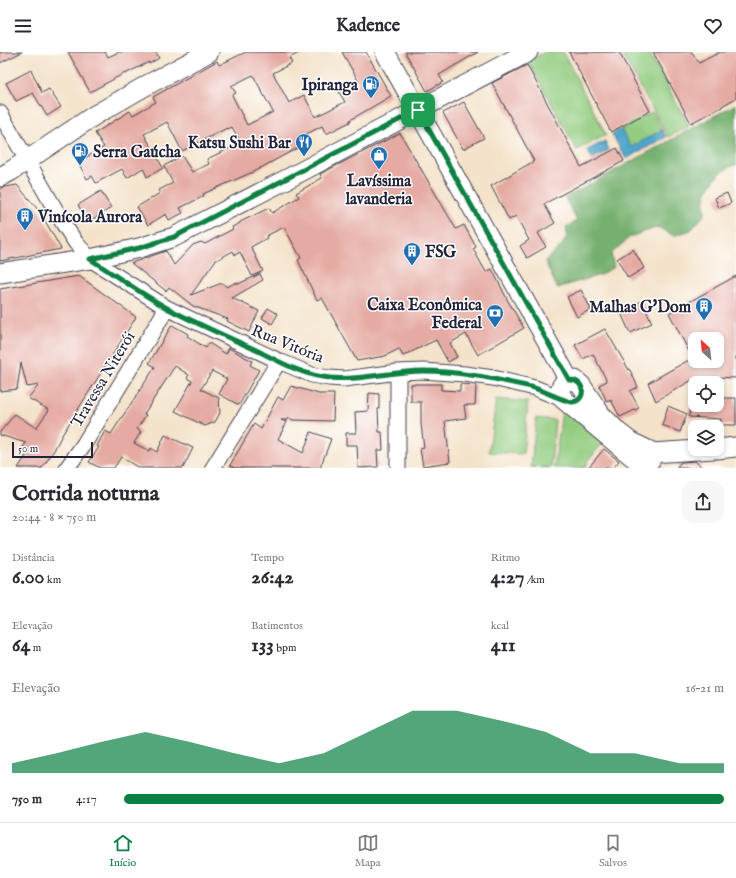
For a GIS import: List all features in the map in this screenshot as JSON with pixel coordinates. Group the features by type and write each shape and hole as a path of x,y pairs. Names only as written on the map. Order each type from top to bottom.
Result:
{"main road":[{"path":"0,177 12,171 95,115 209,52"},
{"path":"385,52 576,384 600,415 631,442 646,458"},
{"path":"0,273 90,259 139,248 174,237 528,52"},
{"path":"576,384 564,382 560,388 561,396 564,400 646,458 688,452"},
{"path":"724,448 736,447"}],"street":[{"name":"Rua Vitória","path":"0,113 76,243 90,259 167,308 312,375 344,379 398,372 423,371 465,374 493,378 535,388 564,400"},
{"name":"Travessa Niterói","path":"67,468 84,444 167,308"},
{"path":"213,468 279,361"},
{"path":"398,372 398,468"}],"green space":[{"path":"545,52 563,52 606,135 577,150 528,61"},
{"path":"621,52 649,52 689,126 668,137"},
{"path":"736,104 736,165 725,169 716,177 709,187 705,198 705,214 691,230 674,236 658,227 630,237 611,254 614,267 600,275 557,288 545,261 562,245 567,236 566,227 577,221 565,198"},
{"path":"652,112 666,137 626,159 612,134"},
{"path":"496,399 528,402 523,454 489,452"},
{"path":"562,412 584,424 604,442 588,460 585,468 554,468"},
{"path":"536,418 555,420 551,468 531,467"}],"water":[{"path":"621,129 631,147 662,130 666,137 626,159 612,134"},
{"path":"605,141 609,150 592,159 587,150"}],"building":[{"path":"0,52 22,52 0,63"},
{"path":"68,52 105,52 108,57 119,52 156,52 159,58 149,64 149,62 125,73 90,92"},
{"path":"246,52 301,52 289,58 292,63 273,73 289,103 304,95 315,117 345,102 339,92 359,82 342,52 366,52 391,96 350,120 350,122 326,134 322,126 299,138 303,145 255,171 203,194 204,196 180,208 183,213 169,220 166,214 148,225 137,207 160,193 159,190 173,183 164,166 182,156 192,172 209,164 207,159 241,143 232,127 227,128 182,151 167,122 144,134 163,168 147,177 143,168 127,178 122,169 96,183 92,176 87,179 78,162 104,147 95,133 130,111 133,115 156,102 153,97 217,61 219,65","holes":["253,75 273,112 247,125 232,95 236,93 231,86"]},
{"path":"405,52 478,52 439,75 443,82 427,91"},
{"path":"569,52 619,52 650,111 611,132"},
{"path":"653,52 692,52 699,63 720,52 736,52 736,98 691,123"},
{"path":"527,65 581,167 617,148 624,161 544,204 555,223 538,233 546,247 527,258 520,246 529,240 516,216 509,220 491,186 534,161 492,83"},
{"path":"31,70 42,93 49,89 61,107 47,116 33,93 16,101 6,83"},
{"path":"464,102 484,138 463,149 443,113"},
{"path":"400,133 456,229 464,225 476,247 473,249 486,272 492,269 524,328 478,355 466,334 450,343 457,357 448,362 436,340 403,356 399,349 385,356 357,361 322,298 317,300 298,260 301,258 284,227 266,236 267,238 251,247 263,271 252,276 240,252 235,255 233,251 215,261 191,295 222,283 227,287 237,282 238,284 260,274 263,280 232,298 259,311 249,332 227,321 228,319 193,306 169,287 166,291 131,263 166,251 174,265 193,245 201,242 205,244 233,229 232,227 240,222 269,208 272,213 299,197 296,193 322,178 320,174"},
{"name":"Vinícola Aurora","path":"17,185 40,212 61,249 0,261 0,188"},
{"path":"101,191 111,208 88,222 78,205"},
{"path":"727,193 731,203 719,208 715,198"},
{"path":"633,249 644,268 628,278 617,259"},
{"path":"79,276 136,317 42,468 18,468 27,454 21,450 26,443 0,435 0,432 15,414 36,428 49,410 28,398 39,385 27,387 21,363 17,389 0,391 0,289"},
{"name":"Malhas G'Dom","path":"736,276 736,378 724,377 724,376 688,376 688,382 656,401 648,383 687,361 688,368 724,368 724,332 688,332 688,349 669,313"},
{"path":"581,290 591,309 577,317 567,297"},
{"path":"642,301 652,323 630,333 620,311"},
{"path":"268,308 278,314 272,324 262,318"},
{"path":"172,325 188,334 187,336 206,348 209,343 226,354 229,348 252,361 250,365 259,370 239,405 219,394 227,379 212,371 201,389 219,398 220,413 215,422 205,426 175,411 192,381 187,378 189,375 175,366 144,414 146,415 137,429 141,432 134,443 149,451 151,448 157,452 165,435 193,448 183,468 139,468 121,457 114,468 100,468 89,462 99,447 97,446 105,431 111,434 155,367 149,363"},
{"path":"605,329 630,370 638,387 630,391 639,408 620,417 611,400 607,402 599,385 607,381 593,354 583,359 575,345"},
{"path":"411,384 441,384 441,390 460,391 460,384 476,385 475,405 464,405 466,418 445,421 450,462 423,466 420,449 424,448 421,424 421,402 411,402"},
{"path":"291,386 319,394 334,394 333,421 293,420 289,418 288,420 281,420 287,422 278,439 303,453 311,432 331,439 320,468 234,468 230,465 254,424 261,429 278,397 283,400"},
{"path":"369,393 379,394 379,432 382,432 383,450 377,450 378,467 358,468 357,445 346,445 346,433 356,433 355,412 368,411"},
{"path":"724,398 736,398 736,425 724,425 724,420 721,419 689,417 689,412 724,412"},
{"path":"668,406 687,414 680,432 662,425"},
{"path":"604,449 619,461 613,468 588,468"},
{"path":"695,461 703,468 676,468 681,462"}],"place":[{"name":"Ipiranga","path":"371,99"},
{"name":"Katsu Sushi Bar","path":"304,157"},
{"name":"Serra Gaúcha","path":"80,166"},
{"name":"Lavíssima lavanderia","path":"379,170"},
{"name":"Vinícola Aurora","path":"25,231"},
{"name":"FSG","path":"412,266"},
{"name":"Malhas G'Dom","path":"704,321"},
{"name":"Caixa Econômica Federal","path":"495,328"}],"route":[{"path":"418,110 569,380 575,380 581,385 583,392 577,401 569,402 535,388 493,378 445,372 398,372 344,379 312,375 167,308 90,259 139,248 174,237 418,110"}]}
